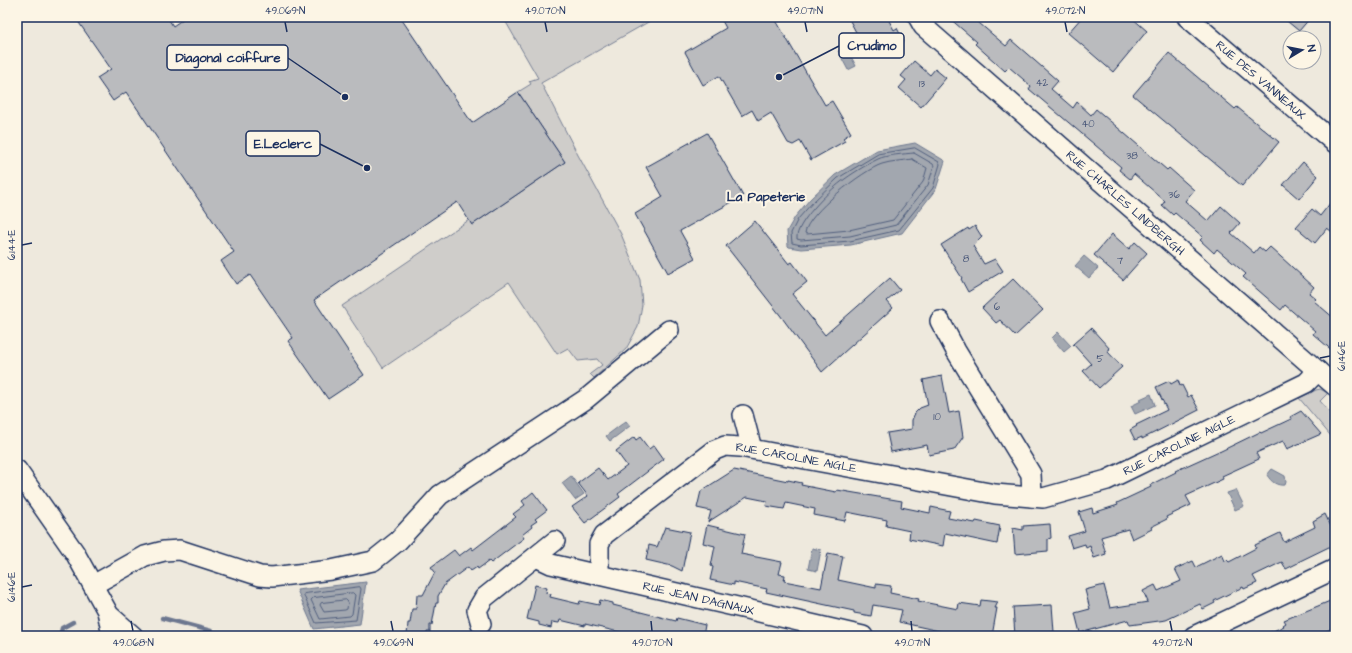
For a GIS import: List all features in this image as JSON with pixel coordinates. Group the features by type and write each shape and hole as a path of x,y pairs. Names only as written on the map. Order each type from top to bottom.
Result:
{"street":[{"name":"RUE CHARLES LINDBERGH","path":"918,17 923,26 1335,386"},
{"name":"RUE DES VANNEAUX","path":"1187,17 1335,143"},
{"path":"940,321 956,352 1031,474 1032,497"},
{"path":"93,585 145,556 164,551 180,550 260,576 272,577 331,570 373,561 398,541 440,495 586,399 669,330"},
{"name":"RUE CAROLINE AIGLE","path":"599,575 599,544 604,535 715,450 725,446 752,449 995,494 1043,498 1107,480 1306,383 1318,371"},
{"path":"743,415 752,449"},
{"path":"17,470 75,553 108,614 112,636"},
{"path":"481,624 477,610 484,598 555,541"},
{"name":"RUE JEAN DAGNAUX","path":"536,557 551,564 863,636"},
{"path":"1194,636 1335,569"},
{"path":"108,614 133,636"}],"shaded area":[{"path":"503,17 657,17 541,83 621,234 640,280 642,305 638,327 626,349 594,378 590,374 602,365 597,359 578,361 568,348 557,354 509,282 383,368 342,306 469,220 472,225 565,162 518,92 531,84 529,81 538,78"},
{"path":"1320,389 1328,393 1320,401 1335,418 1335,441 1299,398"}],"water":[{"path":"846,47 856,66 848,70 838,51"},
{"path":"915,143 945,161 936,189 902,233 851,245 801,249 788,246 787,231 795,217 810,199 835,175 877,150"},
{"path":"1084,256 1098,268 1089,278 1075,266"},
{"path":"1058,332 1071,346 1064,352 1052,338"},
{"path":"1151,394 1155,405 1135,414 1131,406 1141,401 1140,399"},
{"path":"626,421 630,426 610,441 606,436"},
{"path":"1272,469 1285,476 1285,485 1272,482 1267,475"},
{"path":"571,476 584,494 575,500 562,483"},
{"path":"1236,490 1244,506 1235,510 1227,493"},
{"path":"812,548 821,550 817,571 808,569"},
{"path":"366,582 360,624 314,629 297,590"}],"building":[{"path":"75,17 167,17 173,26 186,17 400,17 472,123 518,92 565,162 472,225 457,202 314,300 364,375 328,399 288,341 293,338 250,275 236,284 221,261 234,252 126,92 113,101 97,78 111,69"},
{"path":"720,17 774,17 825,105 832,101 851,133 843,138 845,141 811,160 800,141 793,145 788,143 771,113 758,121 752,110 742,116 719,76 703,85 685,52 726,28"},
{"path":"848,17 887,17 894,30 897,28 904,42 871,58 866,48 857,53 850,40 858,36"},
{"path":"948,17 972,17 1006,46 1011,40 1058,81 1051,89 1073,108 1077,102 1091,115 1096,109 1167,170 1169,168 1194,190 1185,201 1208,221 1221,206 1240,223 1231,233 1254,253 1259,247 1265,252 1270,247 1314,287 1309,293 1316,299 1314,301 1335,319 1335,353 1313,334 1315,331 1285,305 1281,310 1243,277 1246,274 1217,249 1214,253 1200,240 1203,237 1175,213 1173,215 1162,205 1165,201 1134,174 1130,179 1119,170 1121,167 1029,89 1031,86 1009,67 1005,71 975,44 977,42"},
{"path":"1082,17 1131,17 1147,31 1113,72 1068,33"},
{"path":"1282,17 1311,17 1300,30 1298,30"},
{"path":"1169,53 1235,109 1237,107 1279,142 1242,186 1133,95"},
{"path":"914,61 930,75 935,69 946,78 921,107 899,88 906,80 901,76"},
{"path":"707,133 743,196 680,231 695,258 668,273 635,214 663,197 646,167"},
{"path":"1303,162 1318,176 1299,199 1283,185"},
{"path":"1335,197 1335,234 1327,228 1315,243 1296,227 1312,209 1320,216"},
{"path":"755,221 789,264 792,262 807,282 792,294 825,335 890,278 900,290 887,301 893,308 822,372 726,246"},
{"path":"975,226 982,237 973,246 984,264 995,259 1003,271 968,292 961,279 962,278 941,245 968,228 969,230"},
{"path":"1112,234 1129,249 1135,242 1147,253 1123,280 1094,255"},
{"path":"1013,279 1043,310 1015,336 1000,320 996,323 982,308"},
{"path":"1091,328 1110,349 1107,351 1122,367 1099,388 1083,371 1091,364 1073,344"},
{"path":"942,376 949,413 959,411 963,437 954,450 929,455 927,445 891,452 887,433 912,429 912,420 915,413 920,408 928,405 923,380"},
{"path":"1178,380 1180,386 1182,385 1188,397 1191,395 1199,410 1142,439 1142,437 1135,440 1130,430 1137,426 1136,425 1167,410 1156,387 1169,381 1171,384"},
{"path":"1301,411 1321,434 1287,449 1283,441 1256,453 1259,459 1222,476 1223,479 1186,496 1191,505 1166,517 1167,519 1151,527 1152,529 1132,539 1128,529 1101,537 1106,554 1094,558 1090,546 1086,548 1085,544 1072,548 1068,536 1085,531 1079,512 1092,508 1093,513 1118,505 1117,503 1151,487 1150,485 1176,472 1175,471 1291,419 1290,417"},
{"path":"634,437 636,440 640,437 649,449 654,445 664,459 618,494 620,497 585,523 572,507 588,496 578,483 598,468 608,480 627,466 616,451"},
{"path":"734,470 802,483 801,485 836,492 837,490 902,501 901,507 930,513 931,507 950,511 948,518 975,523 976,521 1000,526 997,544 945,533 943,546 909,539 910,531 886,526 887,520 847,512 845,521 814,515 815,509 786,503 784,509 766,506 767,501 747,497 708,522 711,511 697,508 701,491"},
{"path":"533,492 547,510 535,519 537,521 522,535 524,538 491,563 489,561 478,569 477,567 471,571 468,567 445,584 438,596 438,603 436,603 432,625 430,625 430,632 427,632 427,636 407,636 408,623 410,623 412,609 416,609 417,595 423,595 435,572 431,567 454,550 459,556 471,547 473,550 516,517 513,514 525,505 522,501"},
{"path":"1325,514 1335,535 1335,544 1286,569 1282,562 1253,576 1257,583 1244,589 1243,587 1214,601 1215,603 1203,609 1200,604 1166,620 1130,625 1128,620 1080,633 1075,613 1090,609 1085,590 1104,585 1110,608 1148,602 1143,591 1155,585 1158,591 1181,581 1175,569 1193,561 1196,567 1222,554 1225,561 1227,560 1229,562 1256,548 1255,545 1280,533 1284,542 1315,527 1313,521"},
{"path":"1050,524 1051,538 1048,539 1048,551 1015,554 1013,528 1023,530 1023,526"},
{"path":"707,525 745,534 741,554 782,562 779,574 785,575 784,581 821,588 828,553 843,556 838,580 876,588 876,584 891,586 890,593 919,599 918,601 958,609 959,603 980,606 981,600 998,602 995,608 997,608 992,636 961,636 899,622 902,610 873,605 871,616 766,592 767,589 734,582 734,585 710,580 715,546 703,543"},
{"path":"665,527 690,532 682,571 672,566 646,560 649,545 657,547"},
{"path":"535,585 547,588 546,593 551,594 550,597 579,604 580,601 599,605 600,600 613,603 613,605 676,621 677,618 705,625 703,636 636,636 585,624 585,626 560,620 559,623 552,622 551,628 539,625 539,622 527,619"},
{"path":"1335,599 1335,627 1316,636 1263,636 1284,626 1283,625 1286,623 1284,620"},
{"path":"1052,605 1054,632 1037,634 1037,636 1015,636 1013,607"}],"waterway":[{"path":"162,618 211,631 218,636"},
{"path":"60,636 62,628 73,622"}],"place":[{"name":"Crudimo","path":"779,77"},
{"name":"Diagonal coiffure","path":"345,97"},
{"name":"E.Leclerc","path":"367,168"}],"district":[{"name":"La Papeterie","path":"766,197"}]}
